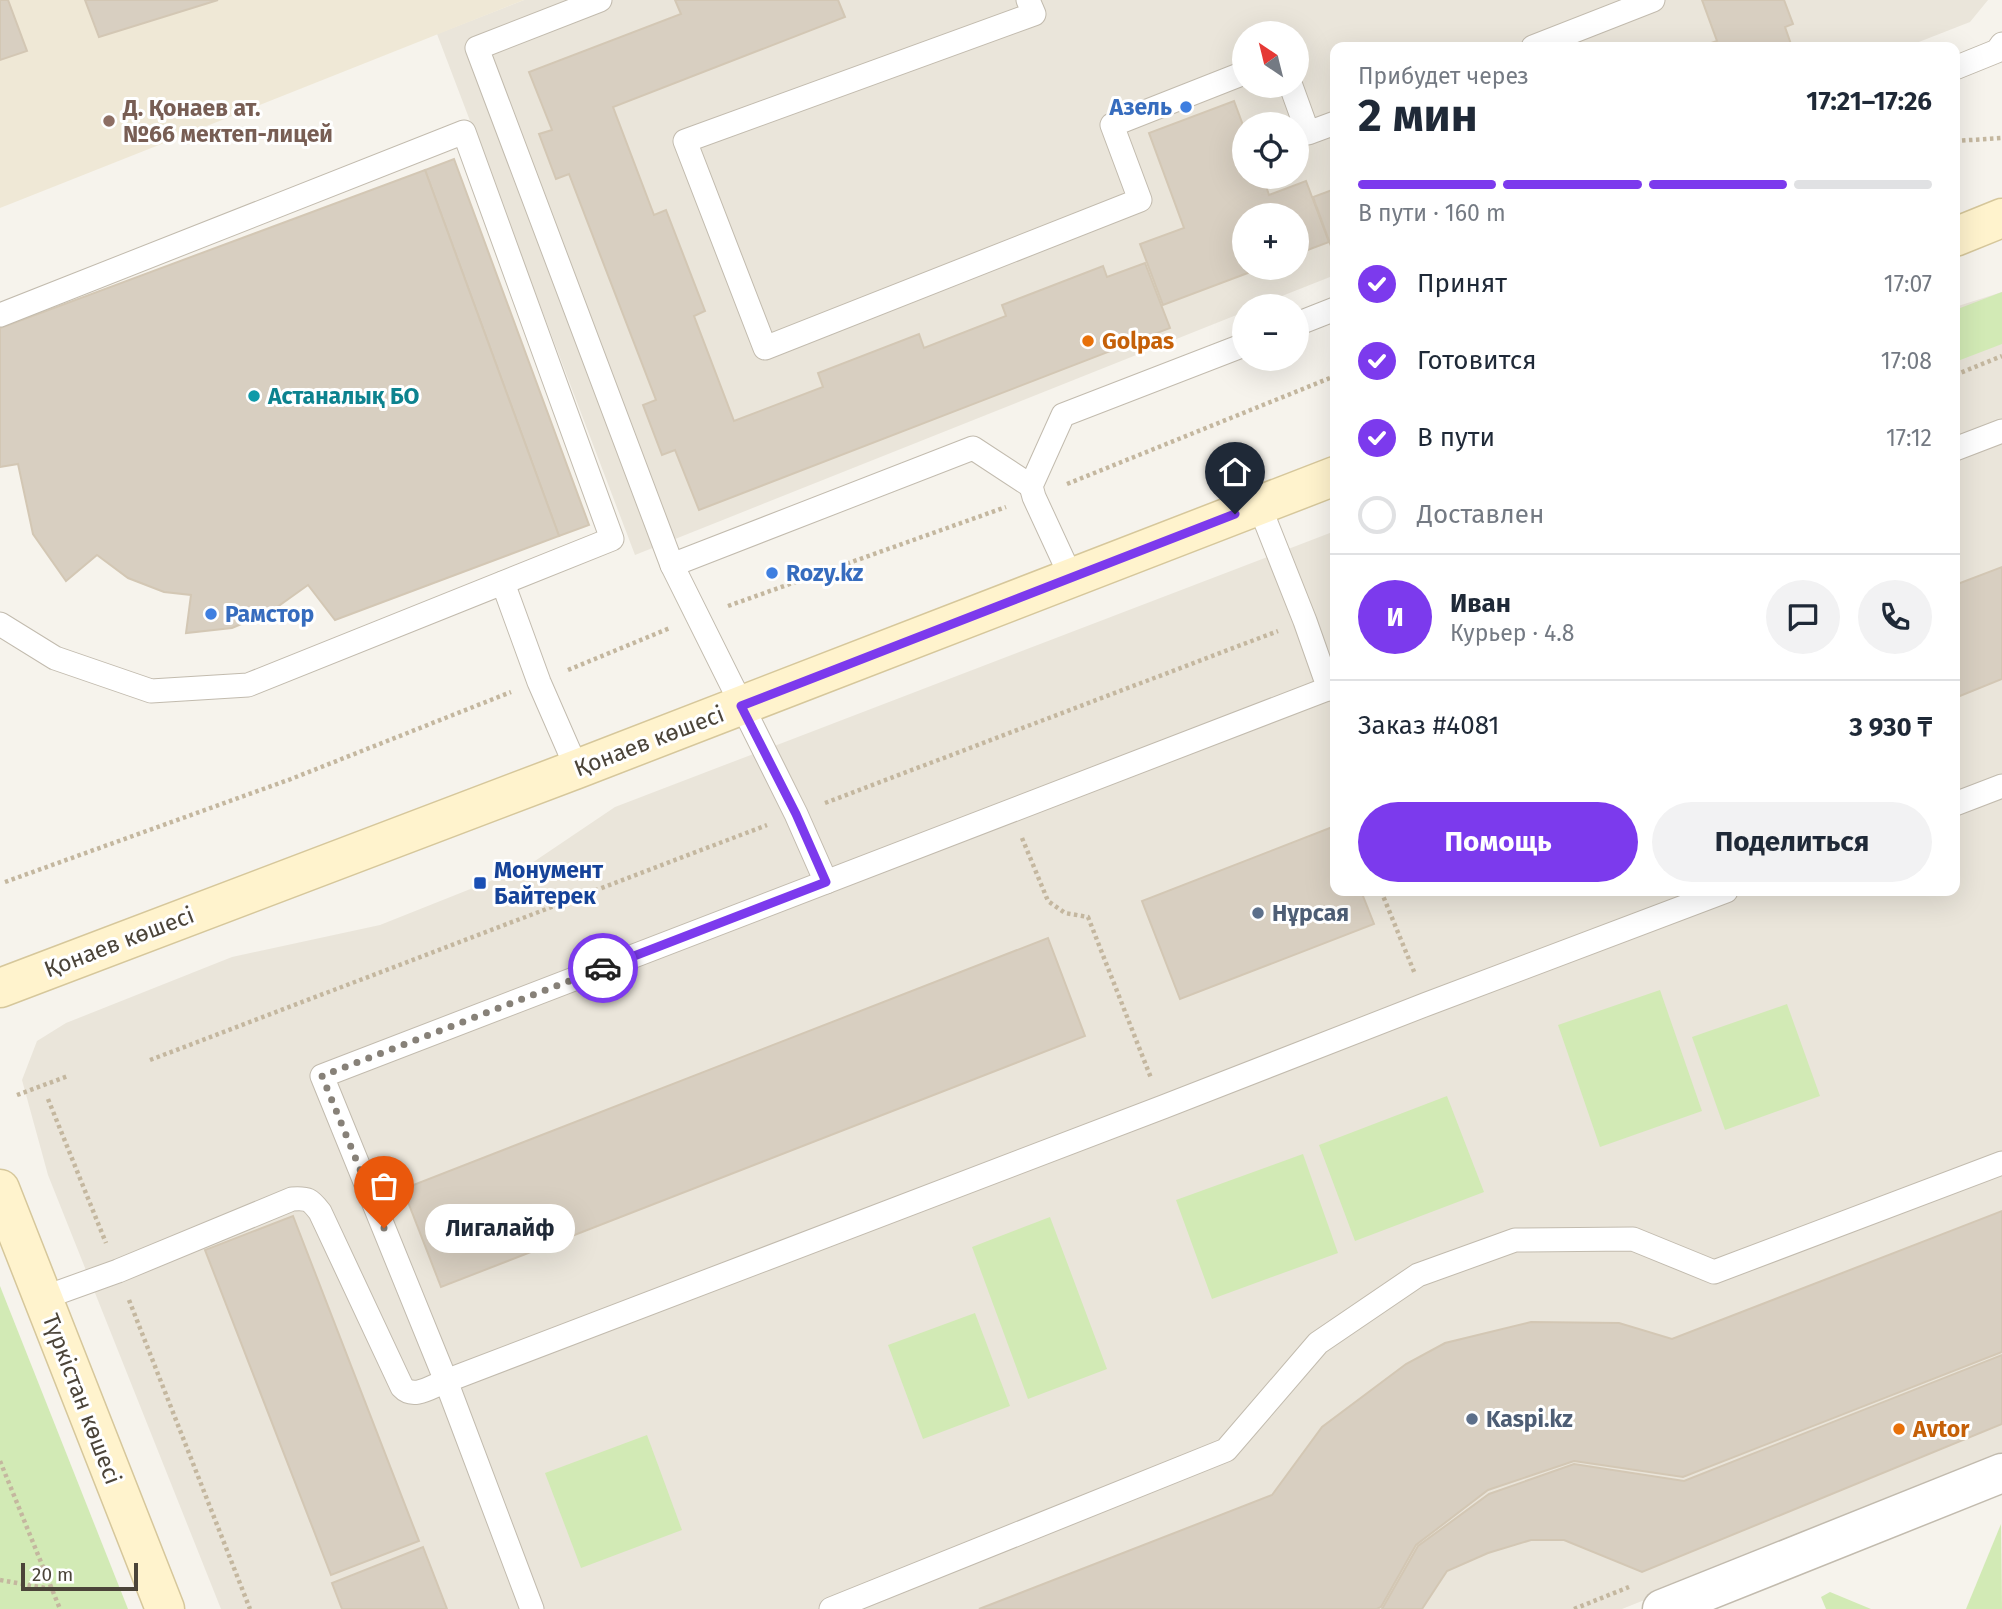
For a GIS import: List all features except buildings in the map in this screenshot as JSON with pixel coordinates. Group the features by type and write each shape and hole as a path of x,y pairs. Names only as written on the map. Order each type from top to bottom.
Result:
{"main road":[{"path":"1960,235 2002,218"},
{"name":"Қонаев көшесі","path":"0,988 577,769 1330,478"},
{"name":"Түркістан көшесі","path":"0,1189 165,1609"}],"street":[{"path":"1662,1609 2002,1473"}],"lane":[{"path":"600,0 477,48 672,565 796,814 826,882"},
{"path":"1028,0 1034,14 685,141 765,348 1140,200 1112,125 1232,78"},
{"path":"1546,42 1653,0"},
{"path":"1960,66 1997,51 2002,44"},
{"path":"1295,98 1308,133 1330,125"},
{"path":"0,315 464,132 611,539 248,685 151,691 55,658 0,624"},
{"path":"1309,319 1330,311"},
{"path":"1071,578 1031,486 1063,415 1232,350"},
{"path":"1960,447 2002,431"},
{"path":"672,565 973,448 1031,486"},
{"path":"1259,505 1330,683"},
{"path":"503,583 539,682 577,769"},
{"path":"532,1609 446,1381 322,1076 1330,689"},
{"path":"1960,802 2002,786"},
{"path":"43,1298 118,1271 292,1199 305,1198 320,1212 402,1387 414,1394 1713,896"},
{"path":"831,1609 1226,1450 1318,1343 1418,1275 1515,1240 1633,1239 1714,1272 2002,1163"}],"path":[{"path":"1960,141 2002,138"},
{"path":"1960,373 2002,356"},
{"path":"150,1060 1305,621"},
{"path":"1011,811 1048,901 1065,913 1087,917 1149,1072"},
{"path":"1383,896 1413,971"},
{"path":"17,1095 68,1076"},
{"path":"48,1099 250,1609"},
{"path":"0,1461 60,1609"},
{"path":"0,1580 52,1589"}],"shaded area":[{"name":"Д. Қонаев ат. №66 мектеп-лицей","path":"0,0 524,0 0,208"},
{"path":"524,0 1988,0 1970,22 1919,42 1330,42 1330,277 1287,294 1232,294 1232,317 635,555 437,34"},
{"path":"2002,292 2002,1457 1622,1609 221,1609 48,1175 22,1080 37,1041 66,1023 232,957 380,925 526,867 615,807 1330,533 1330,896 1960,896 1960,305"}],"green space":[{"path":"2002,292 2002,344 1960,360 1960,308"},
{"path":"1660,990 1702,1111 1600,1147 1558,1025"},
{"path":"1787,1004 1820,1096 1725,1130 1692,1037"},
{"path":"1447,1096 1484,1192 1355,1241 1319,1145"},
{"path":"1303,1154 1338,1253 1212,1299 1176,1200"},
{"path":"1050,1217 1107,1369 1028,1399 972,1247"},
{"path":"0,1286 128,1609 0,1609"},
{"path":"975,1313 1010,1406 923,1439 888,1345"},
{"path":"647,1435 682,1530 581,1568 545,1473"},
{"path":"2001,1524 2002,1609 1966,1609"},
{"path":"1830,1592 1871,1609 1826,1609 1821,1597"}],"way so far":[{"path":"384,1228 322,1076 603,968"}],"place":[{"name":"Азель","path":"1186,107"},
{"name":"Д. Қонаев ат. №66 мектеп-лицей","path":"109,121"},
{"name":"Golpas","path":"1088,341"},
{"name":"Астаналық БО","path":"254,396"},
{"name":"Rozy.kz","path":"772,573"},
{"name":"Рамстор","path":"211,614"},
{"name":"Монумент Байтерек","path":"480,883"},
{"name":"Нұрсая","path":"1258,913"},
{"name":"Лигалайф","path":"384,1228"},
{"name":"Kaspi.kz","path":"1472,1419"},
{"name":"Avtor","path":"1899,1429"}],"route":[{"path":"603,968 826,882 796,814 741,706 1235,514"}]}
